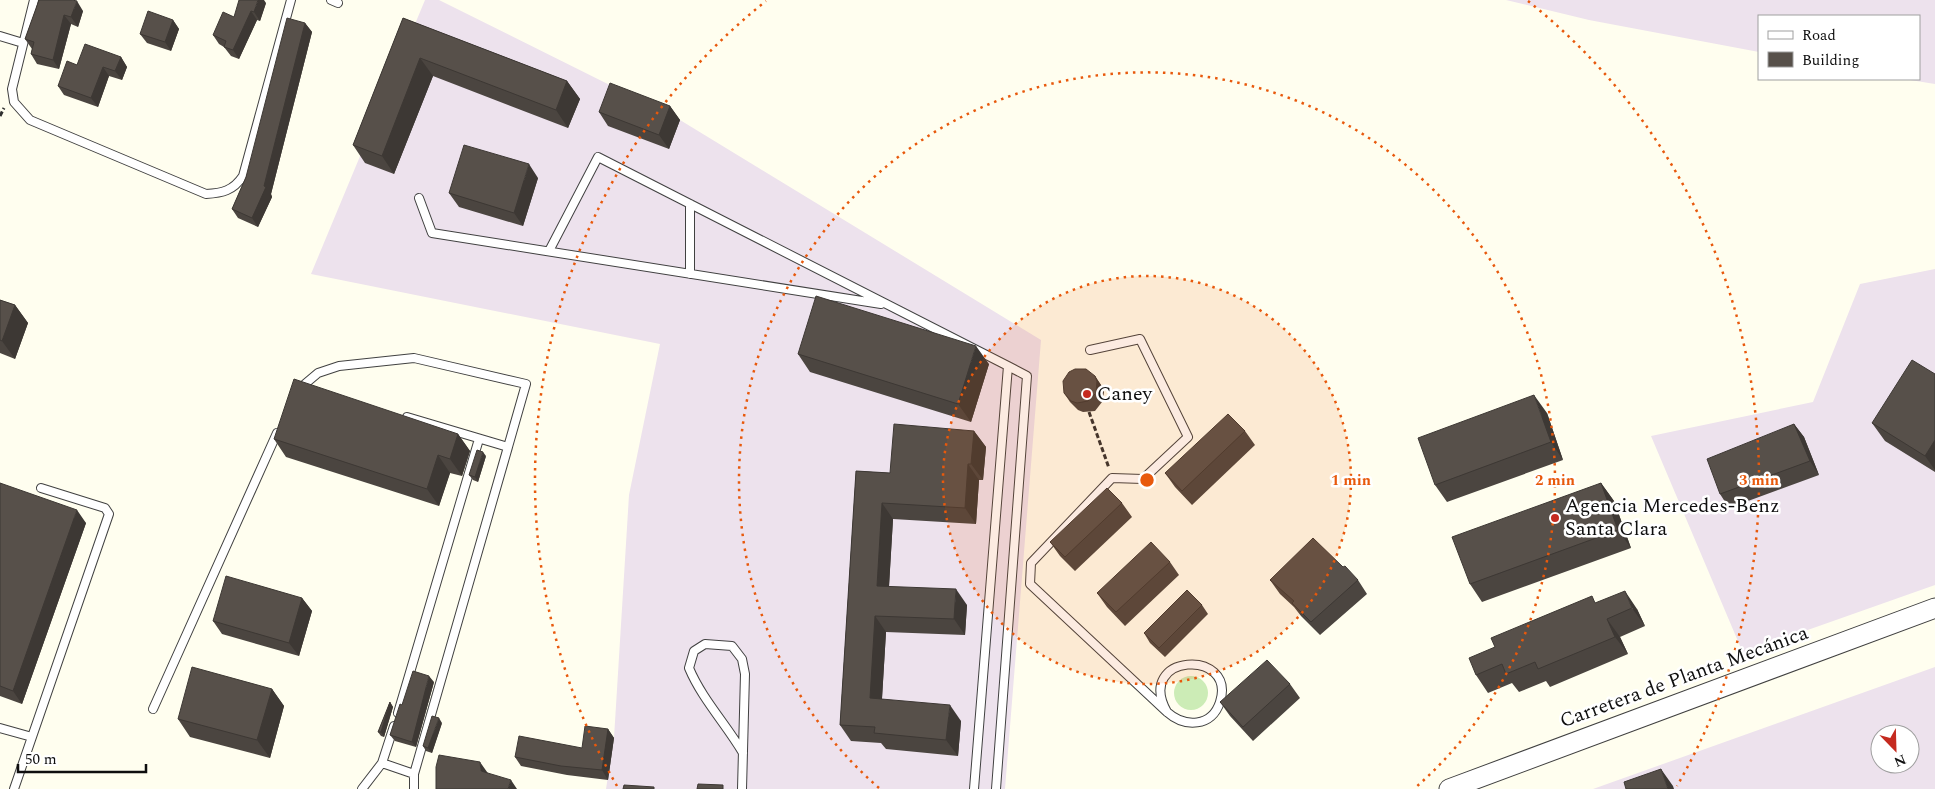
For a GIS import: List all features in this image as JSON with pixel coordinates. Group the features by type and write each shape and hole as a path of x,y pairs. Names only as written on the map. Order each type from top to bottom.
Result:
{"street":[{"name":"Carretera de Planta Mecánica","path":"1449,789 1935,608"}],"lane":[{"path":"34,0 12,89 14,102 30,120 206,194 223,192 233,188 243,176 291,0"},
{"path":"0,36 23,43"},
{"path":"548,251 598,157 1027,376 996,789"},
{"path":"420,198 432,233 888,305"},
{"path":"690,204 690,274"},
{"path":"1090,350 1140,339 1188,437 1143,479 1112,478 1031,563 1030,584 1167,712 1184,723 1193,724 1211,716 1218,708 1222,689 1213,672 1195,663 1175,667 1167,674 1161,693 1162,703 1167,712"},
{"path":"296,393 301,385 318,373 340,366 414,358 526,384 414,774 414,789"},
{"path":"974,789 1008,366"},
{"path":"301,385 310,388"},
{"path":"394,413 508,447"},
{"path":"153,709 280,428"},
{"path":"362,789 382,764 479,439"},
{"path":"14,789 109,514 105,508 41,488"},
{"path":"742,789 743,752 745,674 742,659 732,646 705,644 694,650 689,668 694,680 728,726 743,752"},
{"path":"0,728 32,737"},
{"path":"382,764 414,774"}],"path":[{"path":"1089,412 1112,478"}],"shaded area":[{"path":"425,0 439,0 680,120 1041,340 1005,789 606,789 614,738 629,495 660,344 311,274"},
{"path":"1506,0 1935,0 1935,84 1910,80 1920,80 1920,15 1758,15 1758,52 1589,20"},
{"path":"1935,269 1935,585 1743,653 1651,436 1813,402 1860,284"},
{"path":"1935,667 1935,789 1593,789"}],"green space":[{"path":"1191,676 1198,677 1203,681 1207,686 1207,700 1203,705 1198,709 1191,710 1184,709 1179,705 1175,700 1174,693 1175,686 1179,681 1184,677"}],"building":[{"path":"39,0 77,1 71,17 64,15 53,60 31,54 34,42 25,39"},
{"path":"239,0 258,0 254,12 251,11 233,50 224,47 226,41 213,35 223,12 234,17"},
{"path":"148,11 173,20 165,42 140,34"},
{"path":"287,18 305,23 264,186 266,187 252,218 232,209 246,177"},
{"path":"403,18 567,81 556,110 420,58 382,156 353,145"},
{"path":"85,44 121,57 115,71 103,67 91,98 58,86 67,61 77,65"},
{"path":"610,83 670,106 659,135 599,112"},
{"path":"464,145 529,164 514,213 449,193"},
{"path":"816,296 976,346 958,404 798,354"},
{"path":"0,300 15,305 2,341 0,340"},
{"path":"1912,360 1935,374 1935,440 1925,456 1872,423"},
{"path":"1075,369 1086,369 1095,376 1097,381 1096,393 1088,401 1077,403 1071,401 1064,393 1063,381 1069,372"},
{"path":"294,379 458,434 450,459 438,455 427,489 274,439"},
{"path":"1534,395 1551,442 1435,485 1418,438"},
{"path":"1228,414 1245,431 1182,491 1165,473"},
{"path":"894,424 974,431 971,464 968,464 965,508 882,503 877,586 956,589 954,619 875,616 870,698 950,705 946,740 874,733 875,727 840,725 856,471 890,473"},
{"path":"1794,424 1810,461 1720,494 1707,459"},
{"path":"477,450 483,452 475,477 469,475"},
{"path":"0,483 77,510 13,691 0,686"},
{"path":"1601,483 1618,530 1470,584 1452,537"},
{"path":"1107,488 1122,503 1065,557 1050,542"},
{"path":"1313,538 1358,580 1311,622 1292,603 1294,601 1270,580"},
{"path":"1151,542 1170,562 1116,612 1097,593"},
{"path":"226,576 302,598 289,643 213,621"},
{"path":"1187,590 1202,605 1159,648 1144,633"},
{"path":"1625,591 1632,608 1607,619 1615,637 1538,669 1535,662 1506,674 1502,664 1476,675 1469,658 1495,647 1491,638 1592,596 1595,603"},
{"path":"1267,660 1290,684 1243,727 1220,702"},
{"path":"192,667 272,689 257,740 178,719"},
{"path":"413,671 429,676 412,742 390,735"},
{"path":"390,702 381,732 378,732"},
{"path":"432,716 439,718 428,748 423,746"},
{"path":"585,726 608,729 602,770 561,766 515,757 519,736 582,748"},
{"path":"439,755 480,762 481,771 511,780 508,789 436,789 436,767"},
{"path":"1661,769 1668,789 1626,789 1624,782"},
{"path":"698,784 723,785 723,789 697,789"},
{"path":"624,785 654,787 654,789 623,789"}],"place":[{"name":"Caney","path":"1087,394"},
{"name":"Agencia Mercedes-Benz Santa Clara","path":"1555,518"}]}
